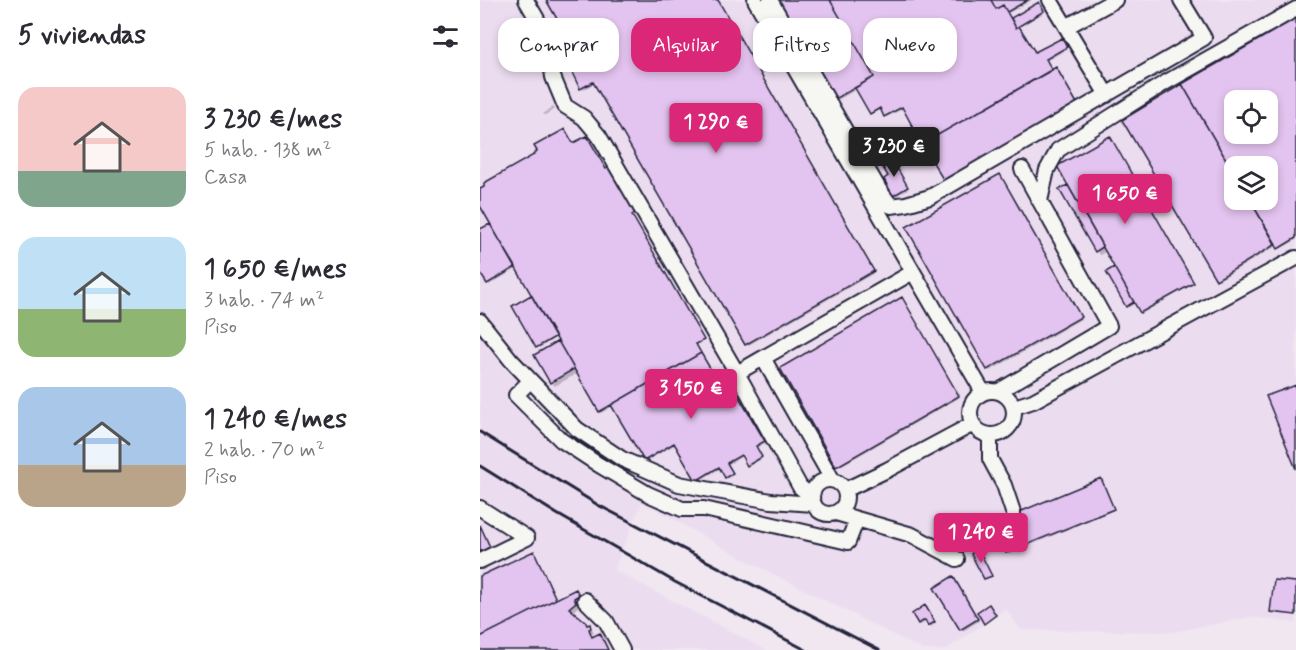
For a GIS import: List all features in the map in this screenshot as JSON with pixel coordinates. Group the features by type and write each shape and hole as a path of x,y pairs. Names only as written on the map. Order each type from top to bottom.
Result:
{"lane":[{"path":"526,0 537,20 550,56 553,77 565,106 584,118 599,136 737,373 800,487 823,513 836,513 912,536 957,559"},
{"path":"755,0 983,392"},
{"path":"770,0 880,191 891,206 930,197 1203,38 1181,0"},
{"path":"1050,0 1107,95"},
{"path":"1066,27 1114,0"},
{"path":"1040,201 1047,170 1058,150 1163,84 1296,9"},
{"path":"999,391 1010,400 1014,407 1012,423 1004,432 990,435 981,432 973,424 970,409 974,399 983,392 999,391 1109,326 1022,169"},
{"path":"1014,407 1033,401 1296,258"},
{"path":"737,373 913,272"},
{"path":"480,321 511,360 576,429 632,463 679,484 771,501 813,501"},
{"path":"764,358 832,479 841,484 847,496 845,503 836,513"},
{"path":"530,381 516,395 561,440 648,494 682,509 704,508 848,542 857,519"},
{"path":"844,490 973,424"},
{"path":"990,435 990,459 1004,484 1013,512"},
{"path":"813,501 817,485 822,481 832,479"},
{"path":"480,508 527,538 480,561"},
{"path":"585,600 606,621 622,650"}],"shaded area":[{"path":"480,0 1296,0 1296,623 1250,617 1173,632 1021,630 1006,609 946,650 923,650 746,560 642,502 614,570 766,650 480,650"}],"building":[{"path":"546,0 718,0 728,18 631,18 631,72 741,72 741,40 753,61 753,72 759,72 874,271 745,345 593,82 580,89 572,72 619,72 619,18 556,18"},
{"path":"830,0 840,18 789,18 779,1"},
{"path":"830,0 991,0 996,9 1003,5 1016,28 1019,26 1035,52 1062,38 1067,47 1046,59 1052,70 922,144 902,107 884,117 880,108 870,114 855,88 874,77 871,72 957,72 957,18 863,18 863,58 851,37 851,18 840,18"},
{"path":"991,0 1028,0 1007,12 1003,5 996,9"},
{"path":"1039,2 1044,11 1016,28 1011,18"},
{"path":"1296,18 1296,238 1278,249 1256,210 1278,210 1278,156 1224,156 1182,84"},
{"path":"851,37 863,58 863,72 871,72 874,77 835,99 820,72 851,72"},
{"path":"1056,67 1078,105 944,181 922,144"},
{"path":"1182,84 1224,156 1224,210 1256,210 1276,244 1216,280 1122,120"},
{"path":"565,129 573,143 587,136 606,169 611,166 637,211 632,215 704,340 696,344 701,353 599,412 480,206 480,189 484,187 484,183 532,156 537,151 534,146"},
{"path":"1110,136 1194,283 1140,313 1057,166"},
{"path":"892,159 908,187 893,196 884,179 888,176 882,166"},
{"path":"1000,174 1081,317 987,370 906,227"},
{"path":"1068,185 1103,247 1095,252 1059,189"},
{"path":"490,224 516,267 487,284 480,273 480,229"},
{"path":"1114,267 1134,302 1126,307 1106,272"},
{"path":"531,295 555,337 536,348 512,306"},
{"path":"902,297 959,396 836,467 780,368"},
{"path":"558,341 574,369 550,383 534,355"},
{"path":"701,353 721,387 730,382 765,441 756,446 762,457 747,466 741,455 727,463 733,473 725,478 719,467 696,481 674,443 644,461 611,405"},
{"path":"1296,385 1296,469 1266,396"},
{"path":"1101,478 1114,509 1006,553 993,523"},
{"path":"480,525 490,547 480,552"},
{"path":"978,548 992,576 984,579 971,554"},
{"path":"534,551 556,599 480,637 480,576"},
{"path":"953,576 978,619 960,630 934,588"},
{"path":"1274,580 1296,582 1296,615 1270,612"},
{"path":"576,589 579,595 574,598 576,602 569,608 587,625 590,624 592,637 600,633 608,650 480,650 480,637"},
{"path":"989,604 996,615 984,624 977,612"},
{"path":"925,605 935,622 928,626 925,620 918,624 912,614"}],"railway":[{"path":"480,432 598,505 879,650"},
{"path":"480,466 557,514 675,582 806,650"}]}
